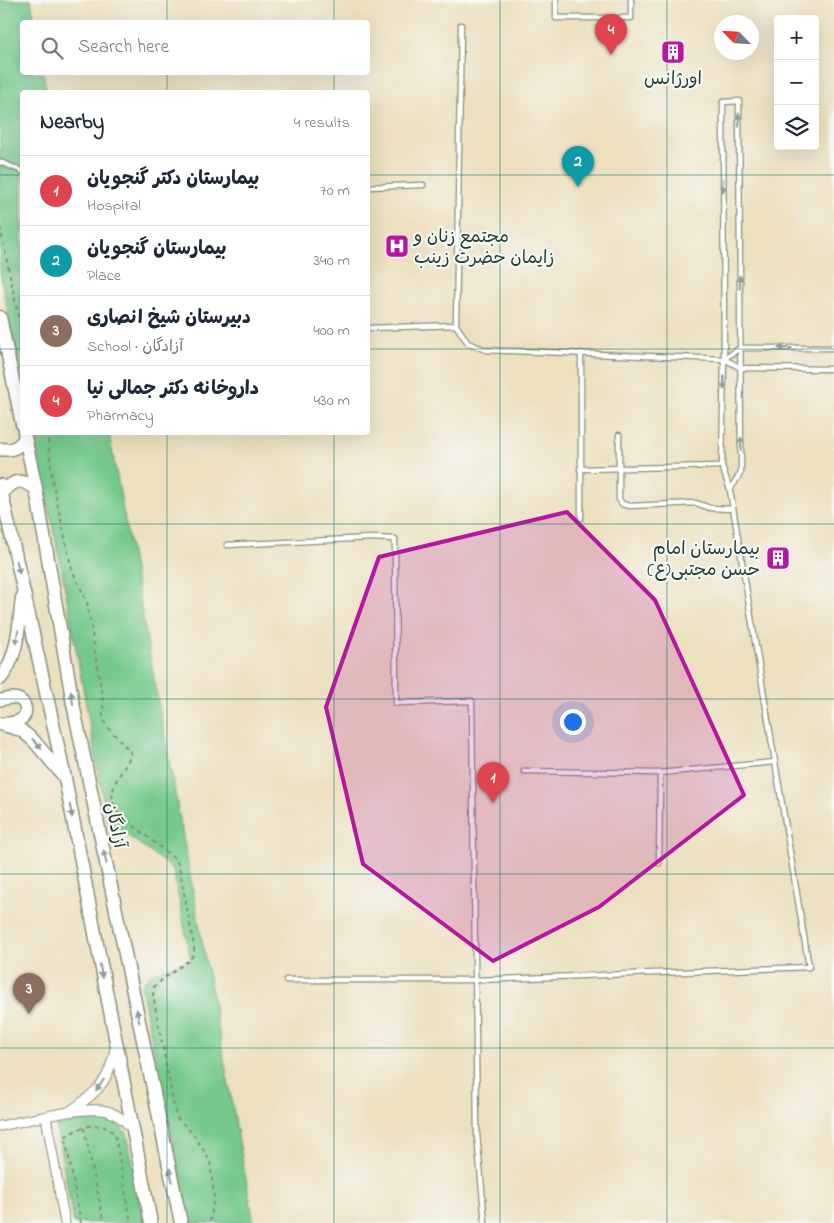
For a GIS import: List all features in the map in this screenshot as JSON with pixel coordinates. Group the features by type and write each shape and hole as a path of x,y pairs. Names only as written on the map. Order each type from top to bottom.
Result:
{"main road":[{"path":"0,317 20,414"},
{"path":"0,449 9,451 19,447 25,435"},
{"name":"آزادگان","path":"25,435 73,704 181,1223"},
{"path":"36,489 28,483 18,481 1,490 65,778 115,1046 151,1223"},
{"path":"0,679 5,674 14,650 24,591"},
{"path":"0,724 21,730 34,741 65,778"}],"street":[{"path":"0,700 20,699 25,704 26,709 25,715 20,720 0,724"},
{"path":"68,1112 90,1098 101,1087 109,1072 115,1046"},
{"path":"0,1126 68,1112 92,1110 106,1111 123,1119 132,1129"},
{"path":"46,1117 65,1223"}],"lane":[{"path":"556,0 556,18 631,18 631,0"},
{"path":"461,25 456,325 468,343 486,350 724,359 740,368 834,369"},
{"path":"286,980 475,980 809,967 730,490 722,466 724,359 722,102 739,101 741,472 730,490"},
{"path":"0,163 20,170"},
{"path":"370,187 423,185"},
{"path":"370,328 456,325"},
{"path":"724,359 740,348 834,348"},
{"path":"581,353 581,518"},
{"path":"619,435 619,499 622,504 630,506 696,503 710,508 733,509"},
{"path":"580,469 722,466"},
{"path":"227,546 395,539 396,703 472,701 476,1135 485,1223"},
{"path":"524,771 660,773 775,762"},
{"path":"659,862 660,773"}],"path":[{"path":"0,228 20,324"},
{"path":"47,435 53,484 72,570 87,602 103,701 103,718 110,730 130,751 130,759 116,779 112,796 114,806 118,813 175,858 179,865 194,954 154,987 153,996 176,1117 194,1135 210,1161 214,1196 210,1223"},
{"path":"81,1223 65,1137 74,1130 95,1125 105,1126 111,1129 115,1135 131,1223"},
{"path":"84,1128 104,1223"}],"highlighted area":[{"path":"567,512 655,600 744,795 599,907 493,961 363,864 326,707 379,557"}],"green space":[{"path":"0,0 31,0 35,20 20,20 20,75 43,75 47,90 20,90 20,371 0,273"},
{"path":"33,435 109,435 254,1223 189,1223 141,986 157,971 191,961 173,869 107,820 60,561"},
{"path":"99,1117 121,1127 127,1133 144,1223 74,1223 56,1127"}],"place":[{"name":"اورژانس","path":"673,52"},
{"name":"داروخانه دکتر جمالی نیا","path":"611,55"},
{"name":"بیمارستان گنجویان","path":"578,187"},
{"name":"مجتمع زنان و زایمان حضرت زینب","path":"397,246"},
{"name":"بیمارستان امام حسن مجتبی(ع)","path":"778,558"},
{"name":"بیمارستان دکتر گنجویان","path":"493,803"},
{"name":"دبیرستان شیخ انصاری","path":"29,1014"}]}
